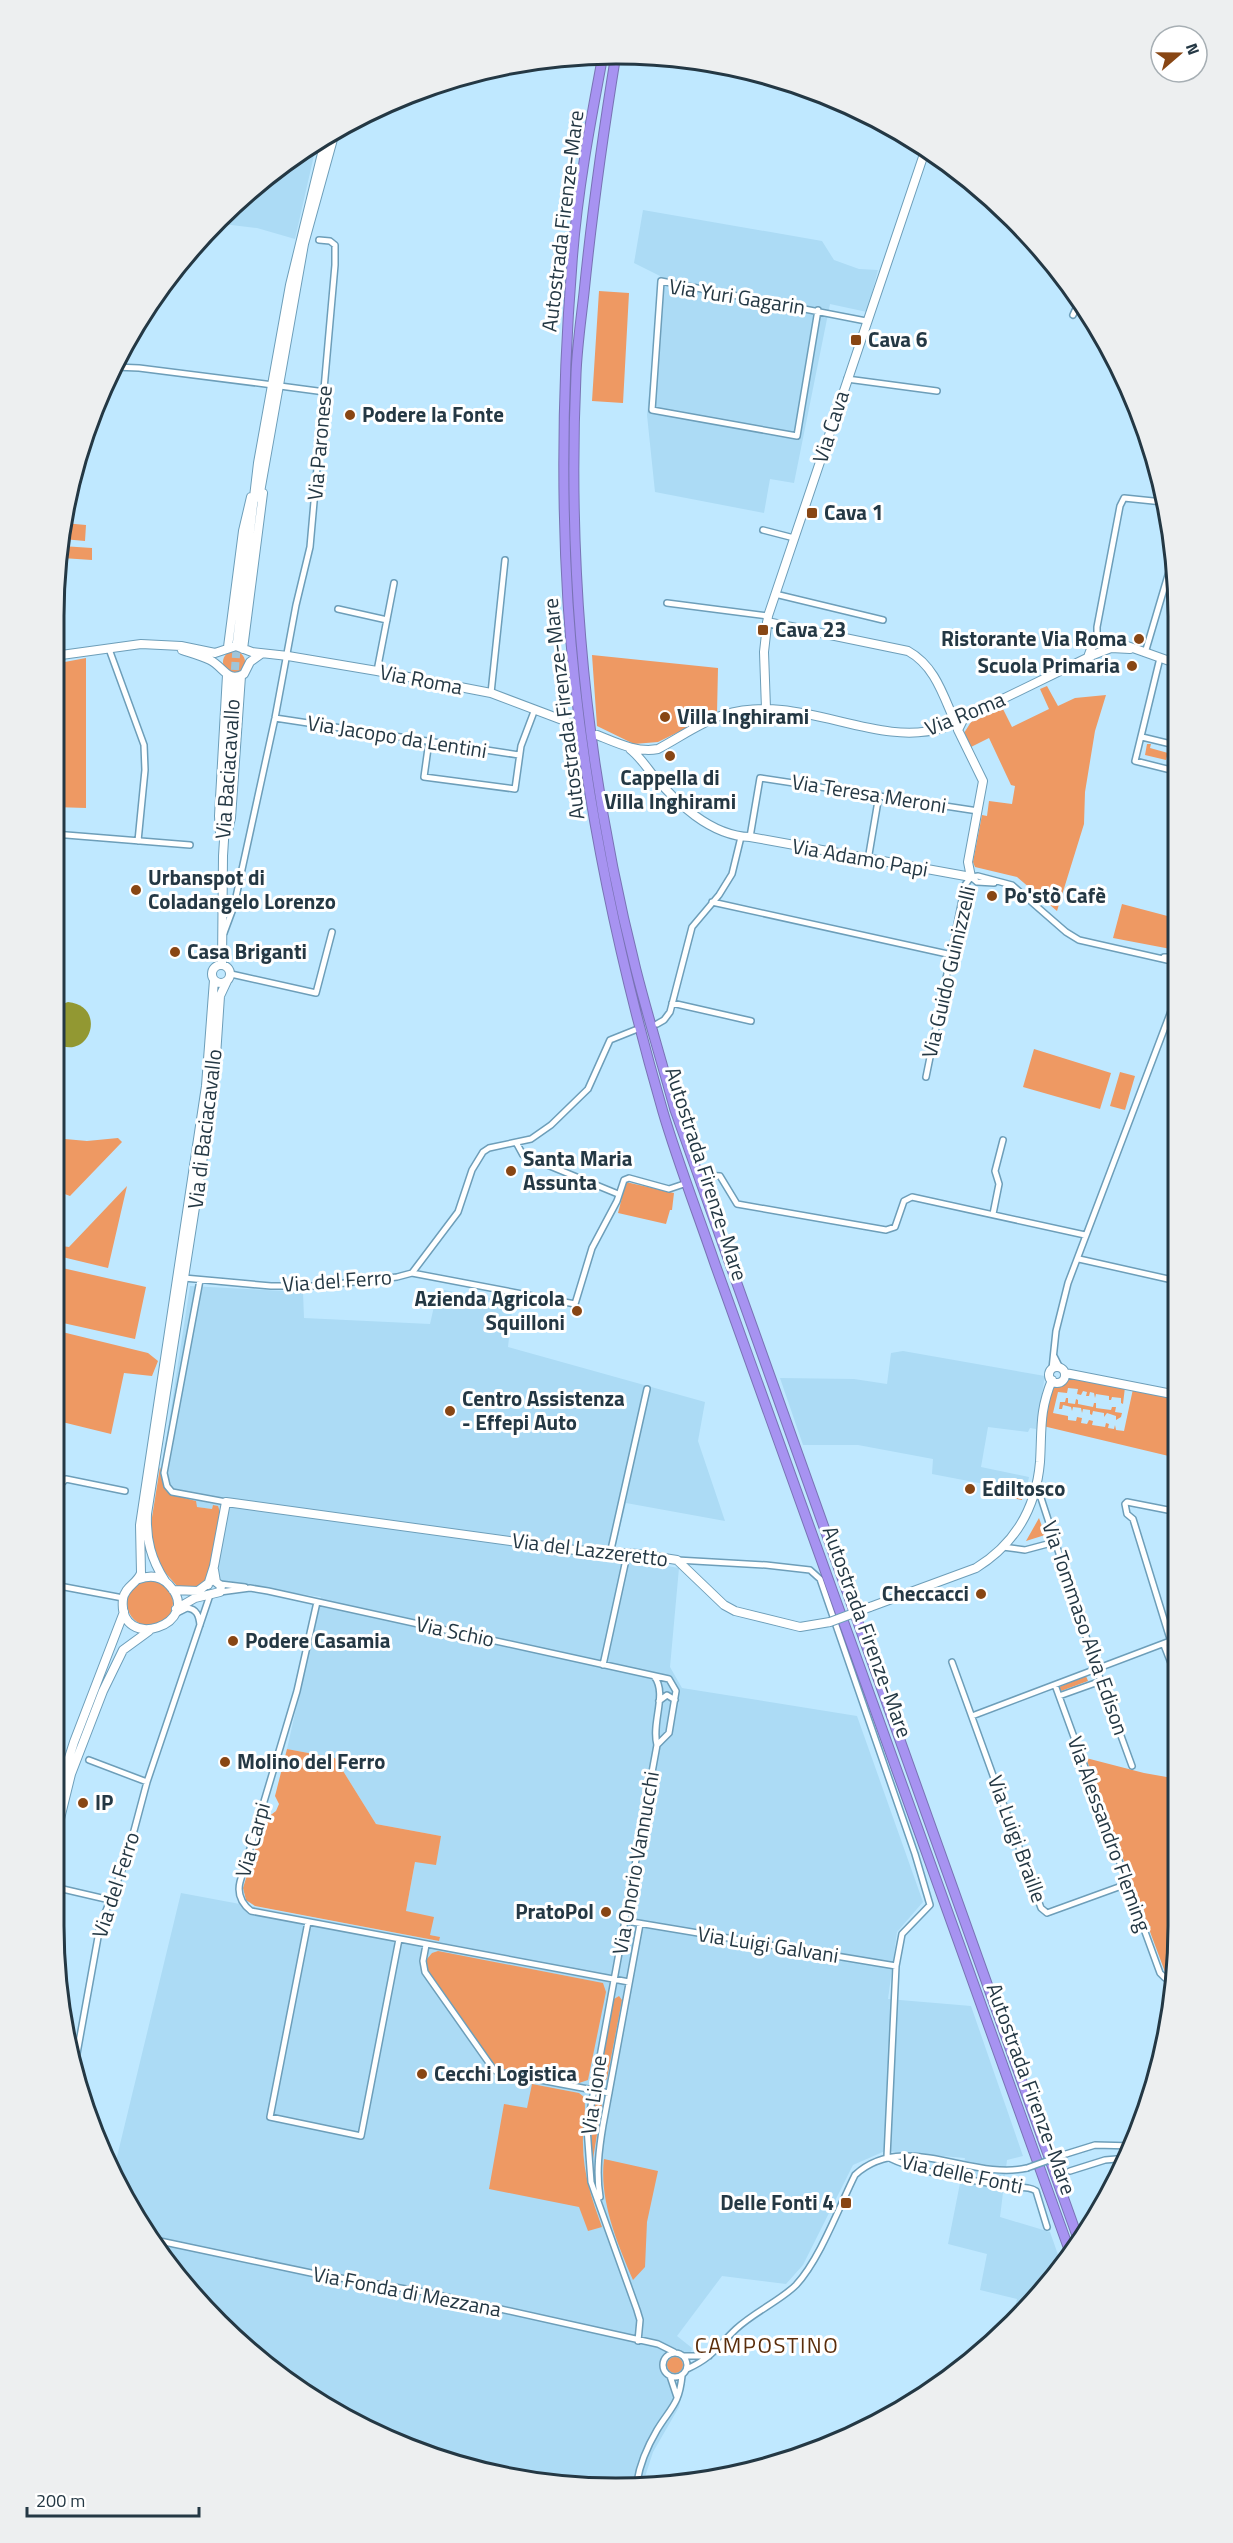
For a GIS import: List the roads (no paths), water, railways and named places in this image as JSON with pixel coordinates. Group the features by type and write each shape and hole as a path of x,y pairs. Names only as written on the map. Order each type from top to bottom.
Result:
{"highway":[{"name":"Autostrada Firenze-Mare","path":"615,64 586,260 576,371 574,458 579,604 585,680 598,779 615,876 636,970 675,1110 1076,2232"},
{"name":"Autostrada Firenze-Mare","path":"601,65 589,130 572,260 565,370 564,457 569,614 586,767 604,875 664,1114 715,1264 1067,2244"}],"main road":[{"path":"276,385 304,244 332,144"},
{"path":"237,642 251,532 295,264 323,150"},
{"name":"Via Cava","path":"766,709 763,669 767,619 923,158"},
{"path":"220,668 219,659 226,649 243,531 262,465"},
{"path":"250,662 244,649 262,465"},
{"name":"Via Guido Guinizzelli","path":"767,619 909,651 922,659 933,673 983,781 968,862 971,876"},
{"path":"1087,658 1097,638 1102,637 1105,648"},
{"name":"Via Roma","path":"64,655 141,645 187,646 210,652 236,646 490,693 573,724"},
{"name":"Via Roma","path":"166,645 210,660 227,675"},
{"path":"1093,647 1130,649 1168,661"},
{"name":"Via Roma","path":"658,749 722,715 766,709 792,710 903,733 924,733 956,726 968,716 1105,648"},
{"path":"223,856 231,818 241,676 256,655 264,653"},
{"path":"214,980 220,983 229,978 228,967 222,964 220,943 223,856 219,816 227,675 241,676"},
{"name":"Via Baciacavallo","path":"223,856 234,683"},
{"path":"597,735 627,747 644,750 658,749"},
{"name":"Via Adamo Papi","path":"627,747 672,795 706,824 732,837 745,837 971,876"},
{"path":"650,772 649,759 658,749"},
{"name":"Via di Baciacavallo","path":"139,1579 141,1573 140,1525 176,1273 206,1086 213,969 222,964"},
{"name":"Via di Baciacavallo","path":"184,1278 214,1086 220,996 229,978"},
{"path":"124,1612 137,1627 150,1630 161,1628 175,1612 173,1590 166,1582 150,1552 146,1534 184,1278"},
{"path":"1053,1381 1049,1376 1063,1372 1168,1393"},
{"name":"Via del Lazzeretto","path":"226,1502 610,1554 638,1554 677,1560 724,1605 735,1611 800,1627 830,1622 972,1570 990,1559 1003,1547 1024,1522 1036,1491 1040,1457 1040,1424 1047,1392 1053,1381 1062,1381 1063,1372"},
{"path":"208,1585 214,1566 226,1502"},
{"path":"214,1566 219,1586"},
{"path":"64,1773 124,1612 123,1598 128,1587 139,1579 154,1577 166,1582"},
{"name":"Via Schio","path":"173,1590 198,1591 208,1585 219,1586"},
{"name":"Via Schio","path":"175,1612 195,1598 210,1595 219,1586"},
{"path":"64,1802 71,1774 103,1691 123,1650 150,1630"}],"street":[{"name":"Via Paronese","path":"288,656 296,605 310,547 325,392 335,245 330,241 319,240"},
{"name":"Via Yuri Gagarin","path":"818,310 797,436 652,410 661,281 818,310 866,321"},
{"path":"1073,315 1075,310"},
{"path":"123,367 325,392"},
{"path":"847,379 937,391"},
{"path":"1097,638 1097,627 1120,506 1125,498 1131,497 1156,501"},
{"path":"763,530 794,538"},
{"path":"490,693 505,560"},
{"path":"1145,654 1167,579"},
{"path":"377,671 394,582"},
{"path":"775,594 883,621"},
{"path":"667,603 767,619"},
{"path":"338,609 387,620"},
{"path":"109,649 144,745 145,770 138,841"},
{"path":"220,943 234,906 288,656"},
{"path":"1160,658 1135,761 1168,769"},
{"path":"429,741 424,777 515,789 519,755 535,709"},
{"name":"Via Jacopo da Lentini","path":"275,718 519,755"},
{"path":"1142,737 1168,743"},
{"name":"Via Teresa Meroni","path":"745,837 760,778 978,811"},
{"path":"868,860 879,795"},
{"path":"64,835 190,845"},
{"path":"657,1024 666,1018 672,1003 692,927 732,874 745,837"},
{"path":"971,876 977,882 1012,885 1079,940 1168,960"},
{"name":"Via Guido Guinizzelli","path":"926,1077 965,885 971,876"},
{"path":"712,902 952,955"},
{"path":"229,978 316,993 332,932"},
{"path":"1156,957 1168,957"},
{"path":"672,1003 751,1021"},
{"path":"1063,1372 1053,1354 1065,1294 1085,1235 1168,1019"},
{"name":"Via del Ferro","path":"184,1278 271,1286 319,1286 397,1277 412,1273 458,1212 472,1170 483,1152 496,1147 517,1144 539,1135 588,1089 610,1040 635,1030"},
{"path":"993,1214 999,1184 995,1171 1003,1140"},
{"path":"517,1144 523,1155 618,1194"},
{"path":"704,1175 720,1176 737,1204 886,1230 895,1227 904,1201 912,1197 1085,1235"},
{"path":"412,1273 575,1304 592,1248 626,1178 669,1189 684,1184"},
{"path":"1078,1259 1168,1279"},
{"path":"200,1280 164,1473 167,1486 172,1492 226,1502"},
{"path":"610,1554 647,1389"},
{"path":"64,1481 66,1479 124,1491"},
{"name":"Via Tommaso Alva Edison","path":"1036,1491 1041,1498 1096,1670 1132,1766"},
{"path":"1168,1510 1127,1502 1125,1504 1127,1514 1133,1520 1168,1632"},
{"path":"1003,1547 1025,1550 1055,1542"},
{"path":"603,1665 627,1555"},
{"path":"677,1560 810,1570 820,1579 915,1854 930,1905 902,1934 896,1966 887,2157"},
{"name":"Via Schio","path":"219,1586 250,1588 654,1676"},
{"path":"64,1587 123,1598"},
{"name":"Via del Ferro","path":"78,2047 100,1926 127,1857 147,1782 210,1595"},
{"name":"Via Carpi","path":"308,1922 251,1911 243,1903 239,1893 240,1882 297,1691 317,1602"},
{"path":"175,1612 190,1608 198,1614 200,1626"},
{"path":"972,1716 1168,1643"},
{"path":"1164,1645 1168,1655"},
{"name":"Via Luigi Braille","path":"952,1662 1041,1908 1047,1913 1127,1884"},
{"path":"654,1676 672,1681 676,1691 675,1700 667,1695 659,1701"},
{"name":"Via Onorio Vannucchi","path":"615,1980 657,1745 654,1731 661,1689 654,1676"},
{"path":"1059,1696 1101,1681"},
{"name":"Via Alessandro Fleming","path":"1055,1685 1161,1975 1166,1976"},
{"name":"Via Onorio Vannucchi","path":"657,1745 669,1733 675,1700"},
{"path":"89,1760 147,1782"},
{"path":"64,1889 110,1900"},
{"name":"Via Luigi Galvani","path":"626,1921 896,1966"},
{"path":"399,1939 361,2136 270,2118 308,1922 399,1939 426,1945 629,1982"},
{"name":"Via Onorio Vannucchi","path":"629,1982 640,1924"},
{"path":"426,1945 423,1961 425,1972 494,2070 609,2093"},
{"name":"Via Lione","path":"615,1980 609,1999 592,2090 586,2142 591,2182 640,2320 638,2341"},
{"name":"Via Lione","path":"602,2210 597,2183 598,2157 629,1982"},
{"name":"Via delle Fonti","path":"638,2477 647,2449 678,2399 682,2376 687,2369 713,2355 736,2329 763,2307 794,2287 808,2271 855,2175 865,2166 887,2157 904,2156 940,2159 1009,2171 1027,2168 1095,2145 1123,2146"},
{"name":"Via delle Fonti","path":"887,2157 904,2165 1012,2187 1032,2188 1036,2191 1047,2227"},
{"path":"1070,2171 1105,2160 1117,2159"},
{"name":"Via Fonda di Mezzana","path":"164,2242 311,2273 424,2292 658,2344 674,2352"},
{"path":"658,2344 665,2358 663,2368 670,2376 678,2399"},
{"path":"665,2358 674,2352 699,2358 713,2355"},
{"path":"684,2356 688,2362 687,2369"},
{"path":"670,2376 682,2376"}],"tunnel":[{"path":"234,682 237,642"}],"place":[{"name":"Cava 6","path":"856,340"},
{"name":"Podere la Fonte","path":"350,415"},
{"name":"Cava 1","path":"812,513"},
{"name":"Cava 23","path":"763,630"},
{"name":"Ristorante Via Roma","path":"1139,639"},
{"name":"Scuola Primaria","path":"1132,666"},
{"name":"Villa Inghirami","path":"665,717"},
{"name":"Cappella di Villa Inghirami","path":"670,756"},
{"name":"Urbanspot di Coladangelo Lorenzo","path":"136,890"},
{"name":"Po'stò Cafè","path":"992,896"},
{"name":"Casa Briganti","path":"175,952"},
{"name":"Santa Maria Assunta","path":"511,1171"},
{"name":"Azienda Agricola Squilloni","path":"577,1311"},
{"name":"Centro Assistenza - Effepi Auto","path":"450,1411"},
{"name":"Ediltosco","path":"970,1489"},
{"name":"Checcacci","path":"981,1594"},
{"name":"Podere Casamia","path":"233,1641"},
{"name":"Molino del Ferro","path":"225,1762"},
{"name":"IP","path":"83,1803"},
{"name":"PratoPol","path":"606,1912"},
{"name":"Cecchi Logistica","path":"422,2074"},
{"name":"Delle Fonti 4","path":"846,2203"}],"district":[{"name":"CAMPOSTINO","path":"767,2345"}]}
